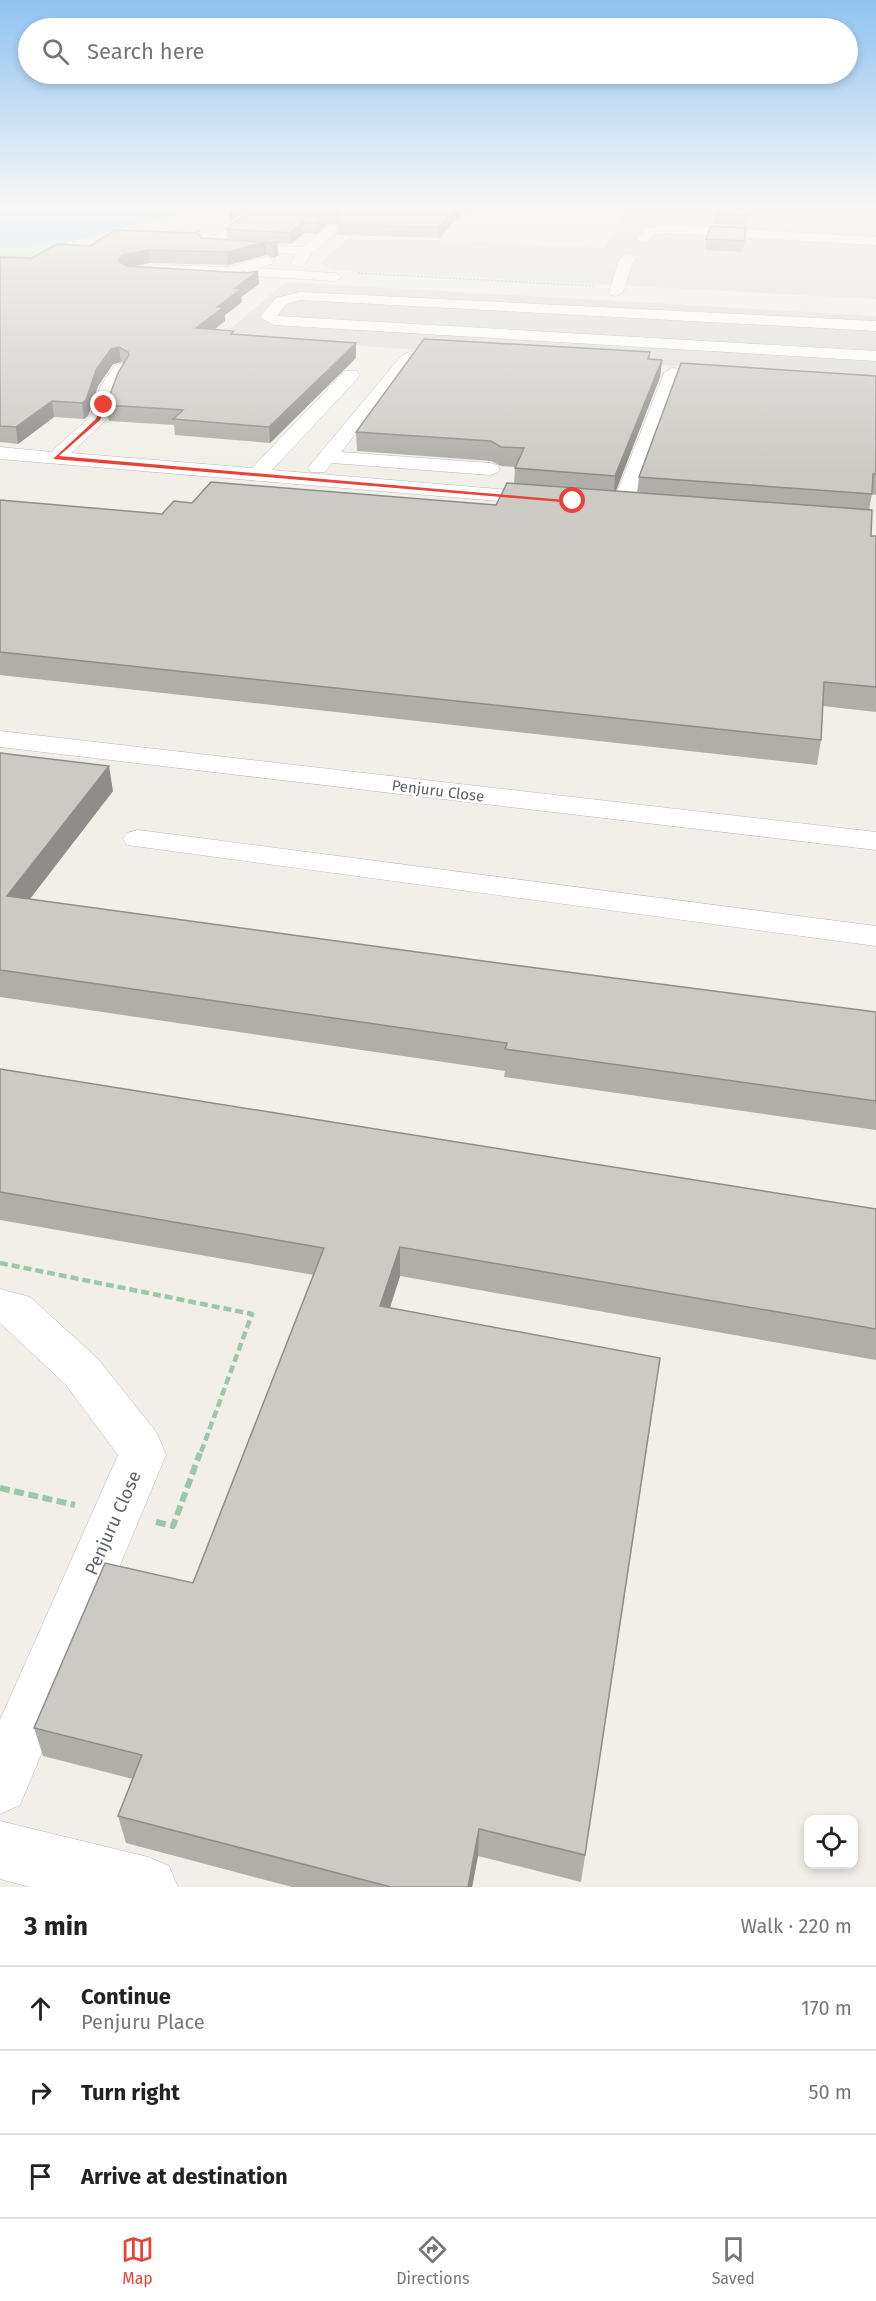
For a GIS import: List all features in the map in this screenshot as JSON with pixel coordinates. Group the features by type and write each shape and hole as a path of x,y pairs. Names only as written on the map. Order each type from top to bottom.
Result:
{"street":[{"path":"876,326 727,311 307,297 285,299 268,317 274,320 876,356"},
{"path":"309,479 408,358"},
{"path":"55,458 98,419 110,387 121,369"},
{"path":"645,506 612,504 672,373 740,378"},
{"path":"257,475 351,375"},
{"path":"0,453 562,500"},
{"path":"327,457 490,469"},
{"name":"Penjuru Close","path":"0,739 876,841"},
{"path":"138,839 876,936"},
{"name":"Penjuru Close","path":"0,1306 15,1309 82,1372 140,1448 142,1455 0,1785"},
{"path":"0,1850 148,1887"}],"path":[{"path":"0,1263 252,1314 173,1526 0,1488"}],"shaded area":[{"path":"272,294 495,294 876,316 876,379 220,337"},
{"path":"783,294 876,294 876,299"}],"building":[{"path":"0,294 234,294 217,307 224,307 196,328 234,331 231,334 356,343 269,427 173,419 183,410 106,405 118,373 129,355 119,347 111,349 96,370 86,400 82,403 52,401 16,427 0,426"},
{"path":"424,339 650,352 648,359 662,360 615,476 515,468 524,448 501,447 491,441 356,432"},
{"path":"681,363 876,376 876,474 873,474 872,494 639,477"},
{"path":"211,482 496,505 507,483 872,510 871,536 876,536 876,687 824,682 821,740 0,652 0,500 162,514 174,501 192,503"},
{"path":"0,753 109,766 7,896 876,1012 876,1101 505,1049 507,1043 0,970"},
{"path":"0,1069 876,1209 876,1329 400,1247 380,1306 660,1358 585,1855 479,1829 468,1887 391,1887 118,1816 142,1755 34,1728 105,1563 193,1583 324,1248 0,1192"}],"route":[{"path":"104,405 98,419 55,458 573,501"}]}
